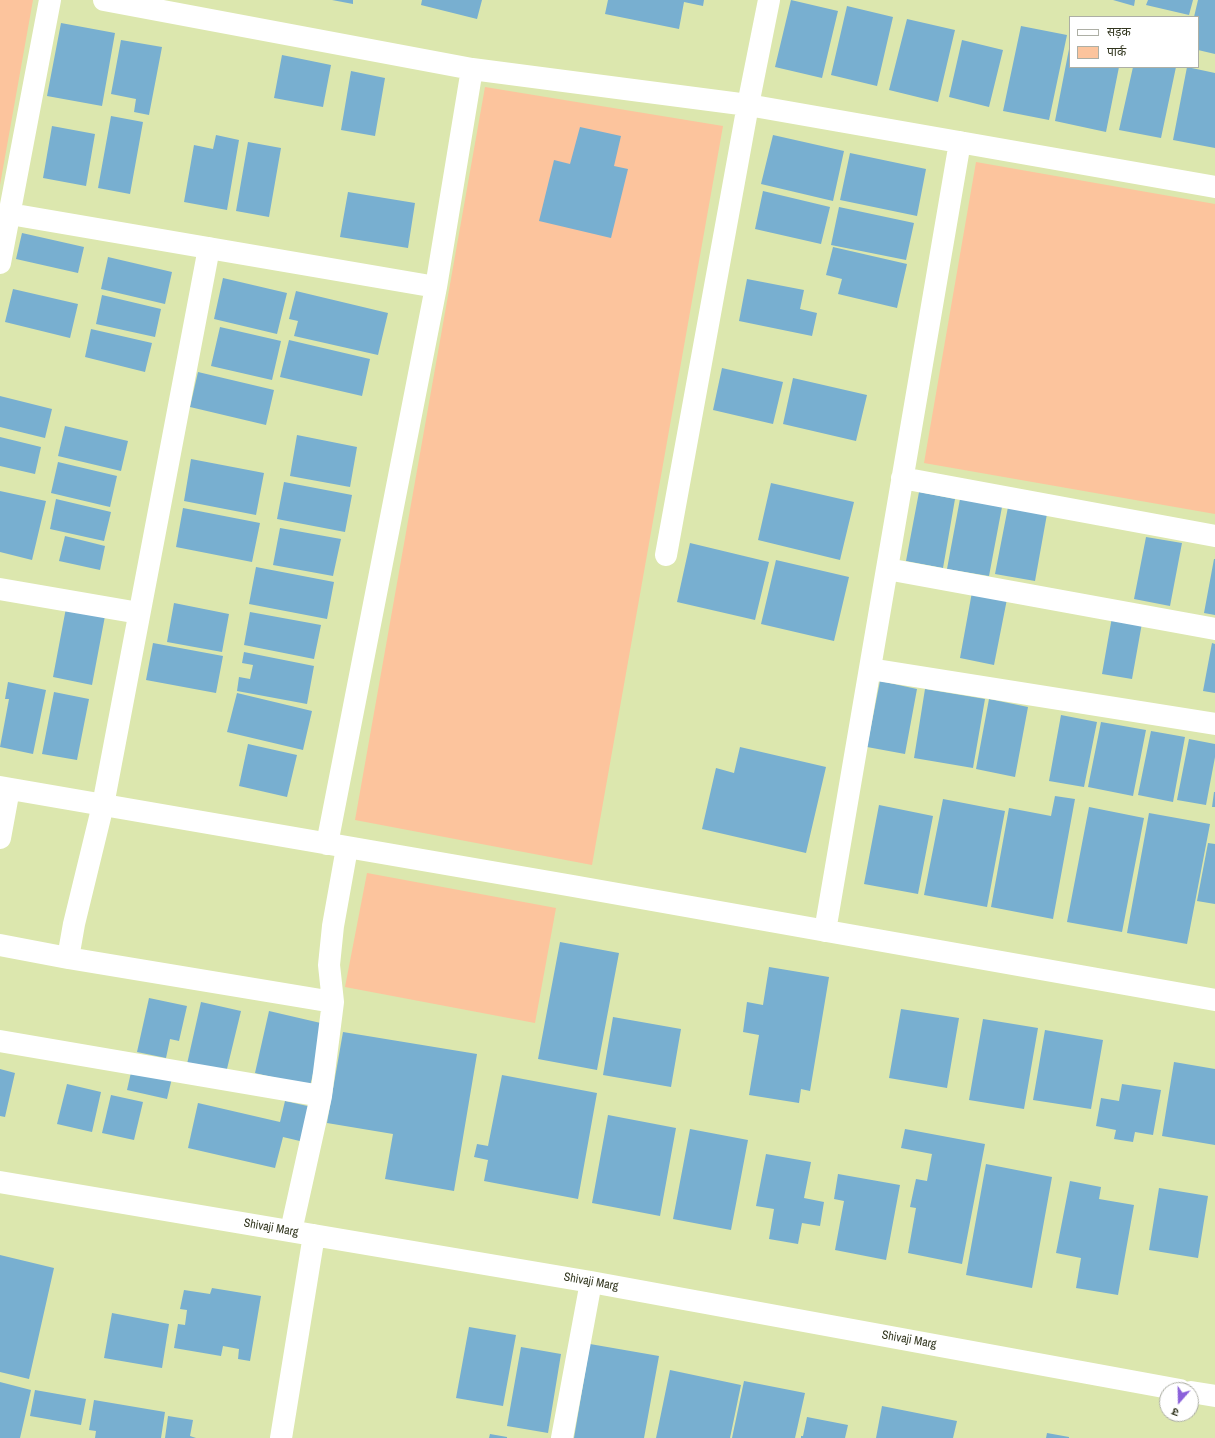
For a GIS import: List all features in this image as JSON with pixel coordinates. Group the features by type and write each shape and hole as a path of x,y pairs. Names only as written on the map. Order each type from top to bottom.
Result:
{"street":[{"path":"0,263 50,0"},
{"path":"104,0 472,69 748,105 1215,187"},
{"path":"666,555 748,105 769,0"},
{"path":"291,1231 321,1096 333,1002 329,965 333,926 337,846 436,287 472,69"},
{"path":"825,931 960,142"},
{"path":"10,214 436,287"},
{"path":"68,958 74,924 103,805 209,248"},
{"path":"902,478 1215,536"},
{"path":"887,569 1215,629"},
{"path":"0,589 139,613"},
{"path":"870,668 1215,724"},
{"path":"0,838 5,788 1215,1000"},
{"path":"0,945 68,958 333,1002"},
{"path":"0,1041 321,1096"},
{"name":"Shivaji Marg","path":"0,1182 591,1282 1159,1386"},
{"path":"282,1438 314,1235"},
{"path":"562,1438 591,1282"},
{"path":"1199,1393 1215,1396"}],"green space":[{"path":"0,0 33,0 0,185"},
{"path":"485,87 723,126 592,865 355,820"},
{"path":"976,162 1215,204 1215,514 924,463"},
{"path":"367,873 556,908 535,1023 345,987"}],"building":[{"path":"332,0 353,0 353,4"},
{"path":"422,0 482,0 477,19 421,5"},
{"path":"608,0 704,0 703,6 684,2 679,29 605,14"},
{"path":"791,0 838,11 822,78 775,67"},
{"path":"1113,0 1135,0 1134,6"},
{"path":"1148,0 1193,0 1189,15 1146,5"},
{"path":"1198,0 1215,0 1215,54 1199,50 1199,16 1194,16"},
{"path":"847,6 893,17 877,86 831,75"},
{"path":"907,19 955,30 938,102 889,90"},
{"path":"61,23 115,33 102,106 47,96"},
{"path":"1021,26 1067,35 1049,120 1003,111"},
{"path":"121,40 162,47 149,115 134,112 136,99 111,94"},
{"path":"962,40 1003,50 989,107 949,97"},
{"path":"1069,49 1069,68 1119,68 1106,132 1055,121"},
{"path":"282,55 331,65 323,107 274,98"},
{"path":"1133,68 1176,68 1161,138 1119,130"},
{"path":"1187,68 1215,73 1215,148 1173,140"},
{"path":"351,71 385,78 375,136 341,130"},
{"path":"111,116 143,122 130,194 98,188"},
{"path":"52,126 95,134 86,186 43,178"},
{"path":"580,127 621,136 614,166 628,169 611,238 539,221 554,160 570,164"},
{"path":"216,135 239,140 227,210 184,202 194,145 213,149"},
{"path":"773,135 844,151 833,201 761,184"},
{"path":"248,142 281,148 269,217 236,211"},
{"path":"850,153 926,169 917,216 840,200"},
{"path":"763,191 830,207 821,244 755,229"},
{"path":"348,192 415,203 408,248 340,237"},
{"path":"839,207 914,223 906,260 831,245"},
{"path":"22,233 84,247 78,273 16,259"},
{"path":"833,247 907,264 897,308 838,294 842,279 826,275"},
{"path":"108,257 172,272 165,304 101,289"},
{"path":"223,278 287,293 277,334 214,319"},
{"path":"747,279 804,290 800,309 817,313 812,336 739,321"},
{"path":"13,289 78,304 70,338 5,322"},
{"path":"296,291 388,313 378,355 294,336 298,321 289,319"},
{"path":"102,295 161,309 155,337 96,324"},
{"path":"220,327 281,341 272,380 211,366"},
{"path":"91,329 152,343 145,372 85,357"},
{"path":"289,340 370,359 362,396 280,377"},
{"path":"722,368 783,382 773,424 713,410"},
{"path":"198,372 274,390 266,425 190,407"},
{"path":"793,378 867,395 856,441 783,424"},
{"path":"0,396 52,409 45,438 0,427"},
{"path":"65,426 128,441 121,471 58,456"},
{"path":"297,435 357,447 350,487 290,476"},
{"path":"0,437 41,447 35,474 0,466"},
{"path":"191,459 264,473 256,515 184,501"},
{"path":"58,462 117,476 110,507 51,493"},
{"path":"284,482 352,495 345,532 277,519"},
{"path":"771,483 854,502 840,560 758,540"},
{"path":"0,491 46,501 32,560 0,552"},
{"path":"919,492 955,499 943,568 906,561"},
{"path":"56,499 111,512 104,541 50,529"},
{"path":"960,499 1002,507 989,576 947,569"},
{"path":"1008,507 1047,514 1035,581 995,574"},
{"path":"183,508 260,523 252,562 176,547"},
{"path":"280,528 341,539 333,576 273,565"},
{"path":"65,536 105,546 100,570 59,561"},
{"path":"1146,537 1182,543 1170,606 1134,599"},
{"path":"690,543 769,562 755,620 677,602"},
{"path":"1215,559 1215,615 1204,613"},
{"path":"776,560 849,577 834,641 761,624"},
{"path":"256,567 334,582 327,619 249,604"},
{"path":"972,592 1007,599 994,665 960,658"},
{"path":"174,603 229,614 222,652 167,642"},
{"path":"66,608 105,616 92,685 53,677"},
{"path":"250,612 321,625 314,659 244,645"},
{"path":"1112,617 1142,623 1132,679 1102,674"},
{"path":"153,643 223,656 216,693 146,680"},
{"path":"1212,643 1215,644 1215,693 1203,691"},
{"path":"244,652 314,666 307,704 237,691 239,677 250,679 253,665 242,663"},
{"path":"880,681 917,689 905,754 867,747"},
{"path":"8,682 46,690 33,754 0,747 9,699 5,699"},
{"path":"925,689 985,699 973,768 914,758"},
{"path":"54,692 89,699 77,760 42,754"},
{"path":"237,693 312,711 303,750 227,732"},
{"path":"989,699 1028,707 1015,777 976,769"},
{"path":"1061,715 1097,722 1084,787 1049,781"},
{"path":"1101,722 1146,730 1133,796 1088,787"},
{"path":"1151,731 1185,737 1173,802 1138,795"},
{"path":"1189,739 1215,744 1215,757 1206,805 1177,800"},
{"path":"248,744 297,755 287,797 239,786"},
{"path":"740,747 826,767 806,853 702,829 716,768 734,773"},
{"path":"1214,792 1215,807 1212,807"},
{"path":"1055,796 1075,799 1053,919 991,907 1009,808 1051,816"},
{"path":"943,799 1005,811 987,907 924,895"},
{"path":"879,805 933,816 918,894 864,884"},
{"path":"1089,807 1144,818 1122,932 1067,922"},
{"path":"1149,813 1210,824 1187,944 1127,933"},
{"path":"1208,843 1215,844 1215,904 1197,901"},
{"path":"560,942 619,953 597,1070 538,1059"},
{"path":"769,967 829,977 810,1091 801,1089 799,1103 749,1095 759,1035 743,1032 747,1002 763,1005"},
{"path":"149,998 187,1006 179,1041 170,1039 166,1058 137,1052"},
{"path":"201,1002 241,1011 226,1073 187,1064"},
{"path":"901,1009 959,1018 947,1088 889,1078"},
{"path":"269,1011 325,1024 310,1086 255,1073"},
{"path":"613,1017 681,1029 671,1087 603,1075"},
{"path":"983,1019 1038,1028 1024,1109 969,1100"},
{"path":"1045,1030 1103,1040 1091,1109 1033,1100"},
{"path":"343,1032 477,1054 454,1191 385,1179 393,1134 327,1123"},
{"path":"1174,1062 1215,1069 1215,1145 1162,1136"},
{"path":"132,1068 172,1078 167,1099 127,1090"},
{"path":"0,1069 15,1073 5,1117 0,1116"},
{"path":"502,1075 597,1093 578,1199 484,1181 488,1160 474,1157 477,1144 488,1146"},
{"path":"67,1084 101,1092 92,1132 57,1124"},
{"path":"1122,1084 1161,1090 1153,1135 1135,1132 1133,1142 1114,1139 1116,1130 1096,1126 1101,1098 1119,1101"},
{"path":"111,1095 143,1102 134,1140 102,1133"},
{"path":"285,1101 312,1107 304,1142 283,1137 275,1168 188,1148 198,1103 280,1122"},
{"path":"608,1115 676,1128 660,1216 592,1203"},
{"path":"690,1129 748,1140 731,1230 673,1219"},
{"path":"905,1129 985,1144 962,1264 908,1253 916,1208 910,1207 916,1179 927,1181 932,1154 901,1148"},
{"path":"766,1154 811,1162 804,1198 824,1202 820,1226 802,1223 798,1244 769,1239 774,1209 756,1206"},
{"path":"986,1164 1052,1177 1032,1288 966,1275"},
{"path":"838,1174 900,1185 886,1260 835,1250 844,1201 834,1199"},
{"path":"1070,1181 1101,1187 1099,1199 1134,1205 1118,1295 1076,1288 1081,1258 1056,1253"},
{"path":"1159,1188 1208,1196 1198,1258 1149,1250"},
{"path":"0,1255 54,1268 29,1379 0,1372"},
{"path":"212,1288 261,1296 250,1361 238,1359 239,1349 223,1346 221,1356 174,1348 178,1324 185,1325 187,1310 180,1309 184,1290 210,1294"},
{"path":"112,1313 169,1324 162,1368 104,1358"},
{"path":"469,1327 516,1335 503,1406 456,1398"},
{"path":"590,1344 659,1356 644,1438 574,1438"},
{"path":"521,1347 561,1354 548,1433 507,1426"},
{"path":"670,1370 741,1385 730,1438 656,1438"},
{"path":"744,1381 805,1393 795,1438 732,1438"},
{"path":"0,1382 31,1390 20,1438 0,1438"},
{"path":"35,1390 86,1399 81,1425 30,1416"},
{"path":"94,1400 165,1412 161,1438 95,1438 96,1431 89,1430"},
{"path":"882,1406 957,1421 953,1438 876,1438"},
{"path":"168,1416 193,1420 190,1436 196,1438 165,1438"},
{"path":"807,1417 848,1425 845,1438 801,1438 801,1436 803,1436"},
{"path":"1047,1433 1069,1437 1069,1438 1046,1438"},
{"path":"490,1434 507,1437 507,1438 489,1438"}]}
